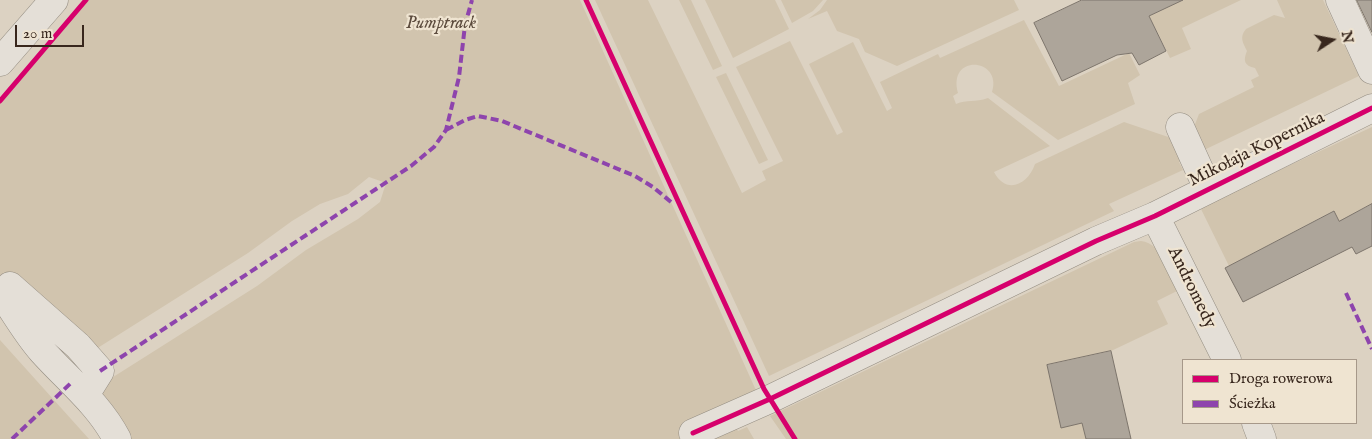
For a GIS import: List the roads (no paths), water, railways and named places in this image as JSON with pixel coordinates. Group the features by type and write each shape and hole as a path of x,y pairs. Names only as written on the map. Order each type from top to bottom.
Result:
{"street":[{"path":"0,62 54,0"},
{"path":"1340,0 1372,70"},
{"name":"Mikołaja Kopernika","path":"699,436 770,399 1096,241 1155,216 1372,108"},
{"path":"1180,127 1208,189"},
{"name":"Andromedy","path":"1155,216 1226,359"},
{"path":"0,277 78,346 100,371 86,395"},
{"path":"0,291 41,350 86,395 110,426 116,439"},
{"path":"1256,424 1262,439"}],"park label":[{"name":"Pumptrack","path":"441,24"}]}
